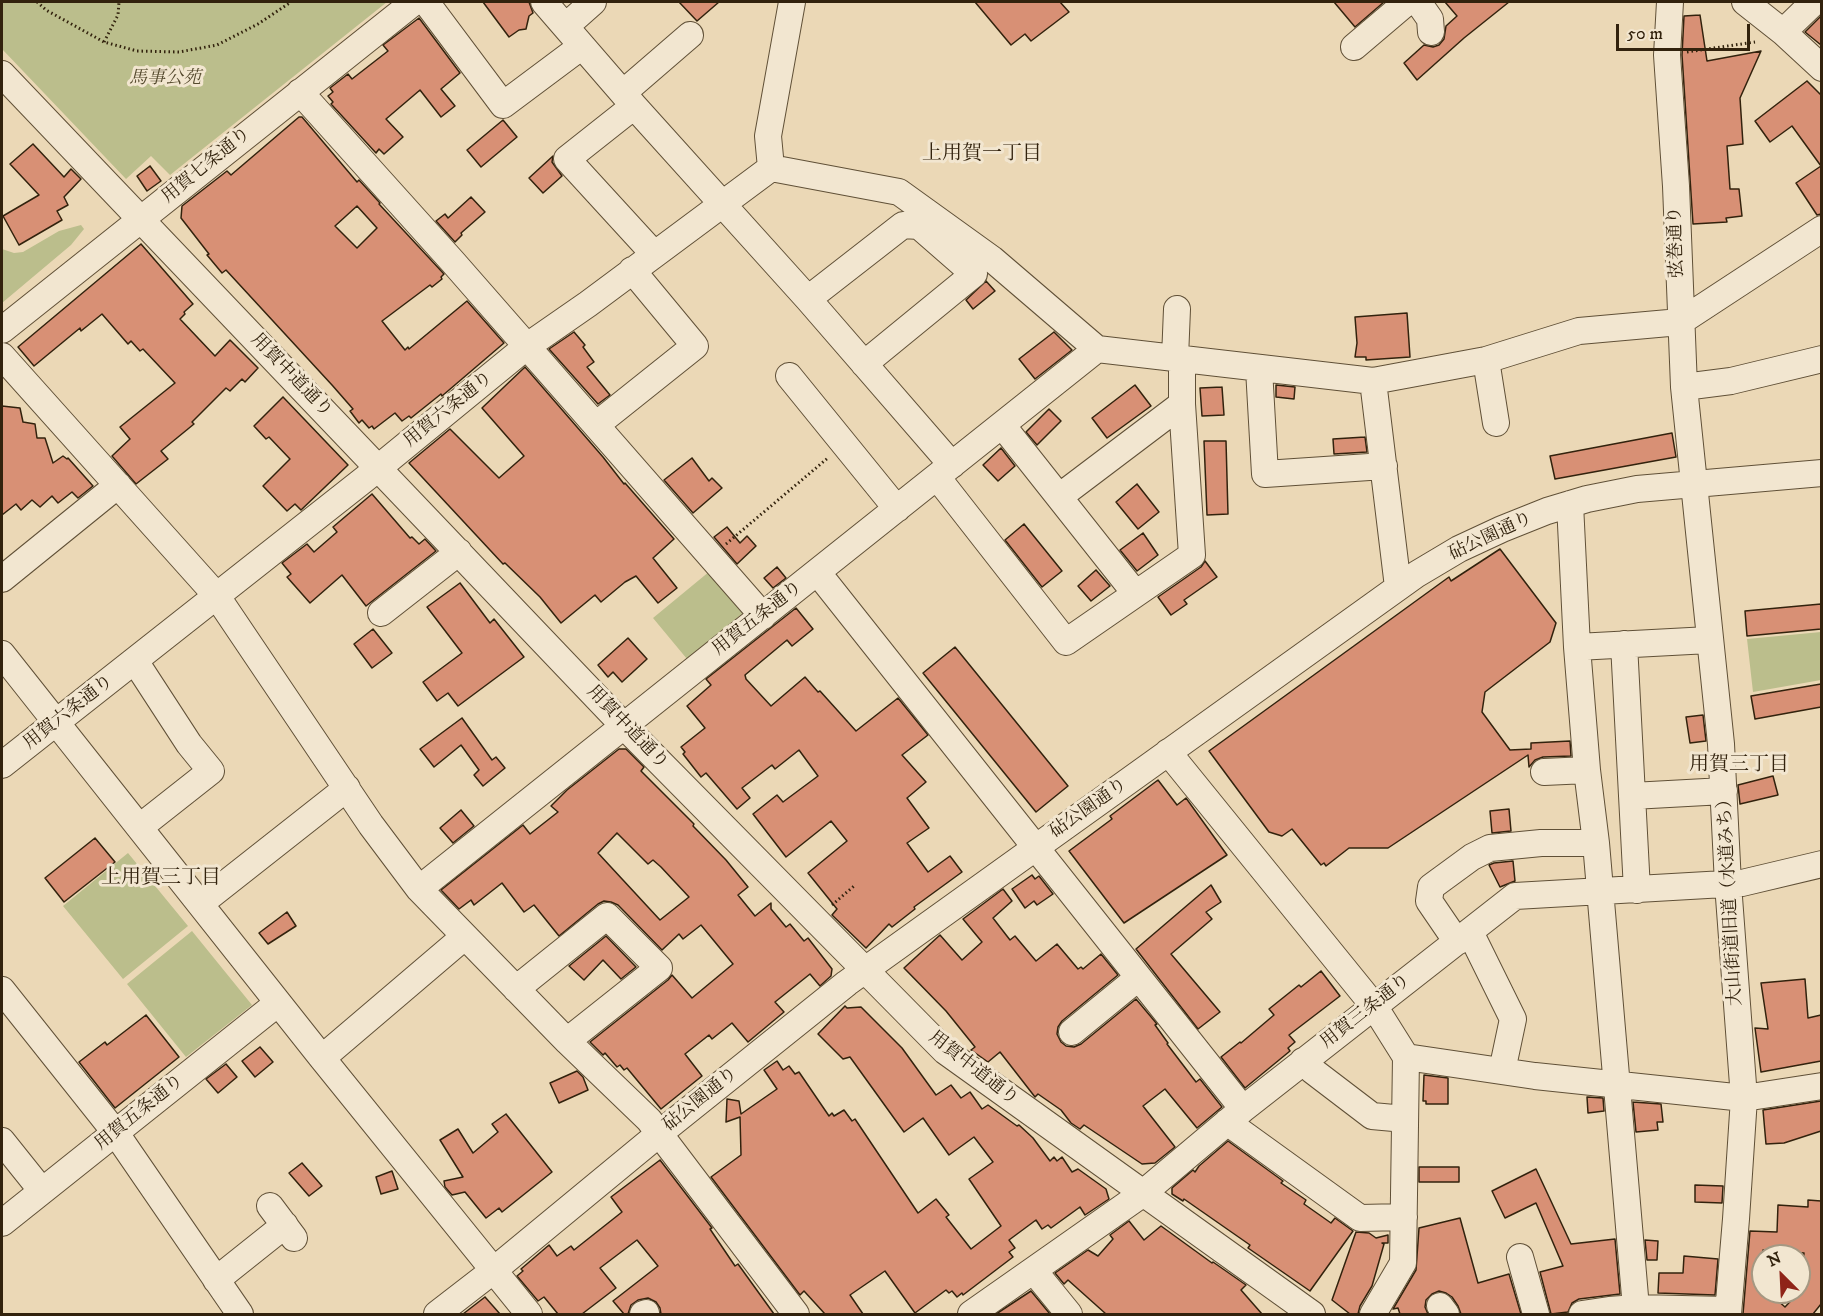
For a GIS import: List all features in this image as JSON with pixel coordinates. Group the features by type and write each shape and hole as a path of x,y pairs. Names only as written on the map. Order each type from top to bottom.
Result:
{"street":[{"name":"用賀七条通り","path":"2,330 414,2"},
{"path":"426,2 503,105 582,45"},
{"path":"544,2 864,364 945,471 1066,642 1192,555 1177,309"},
{"path":"566,26 593,2"},
{"path":"789,2 768,136 771,168 899,192 993,259 1097,350 1373,381 1486,360 1579,331 1680,322 1821,229"},
{"path":"1353,47 1407,2"},
{"path":"1418,2 1430,19 1431,32"},
{"name":"弦巻通り","path":"1670,2 1667,55 1676,186 1680,322 1692,483"},
{"path":"1745,2 1783,32 1821,68"},
{"path":"1783,32 1814,2"},
{"path":"654,254 567,159 690,35"},
{"name":"用賀中道通り","path":"2,74 624,726 945,1051 1312,1314"},
{"path":"300,92 453,262 762,616"},
{"name":"用賀六条通り","path":"2,765 379,468 526,347 588,304 771,168"},
{"path":"808,299 903,225 919,226 974,274 864,364"},
{"path":"596,425 695,346 632,270"},
{"name":"用賀五条通り","path":"419,889 1097,350"},
{"path":"2,356 216,595 370,825 419,889 660,1133 796,1314"},
{"path":"1684,387 1731,381 1821,359"},
{"path":"1486,360 1496,423"},
{"path":"1259,369 1265,474 1384,466"},
{"path":"789,376 897,509"},
{"path":"1373,381 1398,587"},
{"path":"1059,497 1182,404"},
{"path":"1002,425 1135,593"},
{"name":"砧公園通り","path":"437,1314 864,970 1398,587 1438,561 1473,542 1525,519 1570,504 1620,492 1692,483 1821,473"},
{"name":"大山街道旧道（水道みち）","path":"1692,483 1724,791 1728,884 1744,1098 1727,1312"},
{"path":"2,579 118,485"},
{"path":"1570,504 1577,647 1587,770 1596,843 1636,1308"},
{"path":"381,612 459,552"},
{"path":"818,573 1138,978 1235,1115 1360,1218 1404,1217"},
{"path":"1577,647 1709,640"},
{"path":"1624,644 1637,890"},
{"path":"2,654 278,1003 529,1314"},
{"path":"135,661 189,744 211,771 140,827"},
{"path":"1168,752 1374,1006 1406,1057 1404,1263 1373,1314"},
{"path":"1544,772 1587,770"},
{"path":"201,903 347,788"},
{"path":"1632,796 1724,791"},
{"path":"1502,1071 1513,1019 1463,937 1429,901 1431,887 1472,857 1490,848 1540,843 1596,843"},
{"name":"用賀三条通り","path":"971,1314 1142,1194 1235,1115 1515,896 1742,883 1821,864"},
{"path":"516,989 607,916 659,968 567,1041"},
{"path":"322,1058 464,937"},
{"path":"1072,1032 1138,978"},
{"path":"2,990 115,1132 240,1314"},
{"name":"用賀五条通り","path":"2,1223 278,1003"},
{"path":"1406,1057 1502,1071 1744,1098 1821,1086"},
{"path":"1303,1061 1372,1116 1405,1119"},
{"path":"2,1141 42,1191"},
{"path":"216,1280 283,1223"},
{"path":"1520,1257 1536,1314"},
{"path":"1034,1271 1069,1314"},
{"path":"1582,1314 1636,1308 1727,1312"}],"path":[{"path":"37,2 46,10 104,42 137,51 169,52 218,45 258,24 291,2"},
{"path":"104,42 118,15 119,2"},
{"path":"1667,55 1755,42"},
{"path":"711,556 844,444"},
{"path":"816,921 854,886"}],"green space":[{"name":"馬事公苑","path":"2,2 387,2 170,175 151,156 126,179 2,49"},
{"path":"81,225 84,229 71,245 2,303 2,249 14,253 23,252 59,231"},
{"path":"710,571 744,612 687,659 653,618"},
{"path":"1821,632 1821,680 1753,692 1747,639"},
{"path":"128,853 188,926 123,979 63,906"},
{"path":"192,931 252,1005 186,1057 127,984"}],"building":[{"path":"483,2 529,2 533,13 529,16 526,29 519,30 509,37"},
{"path":"679,2 719,2 697,21"},
{"path":"975,2 1060,2 1069,12 1031,41 1025,34 1011,45"},
{"path":"1334,2 1384,2 1355,27"},
{"path":"1445,2 1509,2 1417,80 1404,63 1424,45 1433,47 1439,45 1444,39 1446,26 1457,16"},
{"path":"1700,15 1707,61 1761,51 1740,98 1743,144 1727,146 1730,189 1739,189 1742,216 1726,218 1727,222 1693,224 1682,55 1684,16"},
{"path":"1821,16 1821,45 1805,32"},
{"path":"419,18 460,73 441,89 455,106 441,117 420,90 386,119 403,137 384,154 379,149 376,153 331,104 333,102 328,96 333,92 330,88 348,74 352,79 388,51 383,45"},
{"path":"1807,81 1821,95 1821,166 1792,126 1770,142 1755,121"},
{"path":"299,117 302,117 357,182 359,180 444,274 442,279 432,287 430,285 382,321 405,350 467,301 504,343 442,396 441,394 411,418 409,416 402,421 395,413 374,429 372,426 369,428 362,420 359,423 350,411 353,409 332,385 226,270 222,273 181,218 182,206 227,171 231,175","holes":["357,206 377,228 357,248 335,226"]},
{"path":"503,120 517,137 481,167 467,150"},
{"path":"33,144 64,177 71,169 81,179 64,197 68,205 57,211 62,220 19,245 3,216 39,195 10,164"},
{"path":"553,156 552,162 562,176 543,193 529,178"},
{"path":"150,166 161,181 147,191 137,176"},
{"path":"1821,166 1821,214 1817,215 1796,183"},
{"path":"471,197 485,212 461,233 462,235 455,242 436,221 445,214 448,218"},
{"path":"141,244 193,304 180,319 215,356 230,340 258,368 245,382 242,379 230,391 226,388 192,422 194,424 161,451 168,459 136,484 112,456 130,439 120,427 175,383 143,349 140,351 131,341 128,344 102,314 81,331 80,328 34,366 18,347"},
{"path":"986,281 995,291 973,309 966,300"},
{"path":"1407,313 1410,357 1366,360 1366,357 1355,357 1357,343 1355,317"},
{"path":"574,332 585,345 583,347 594,362 587,367 610,395 598,404 549,349"},
{"path":"1054,332 1072,350 1035,379 1019,359"},
{"path":"525,367 674,539 653,558 677,588 658,603 636,576 601,602 595,595 561,623 540,597 505,563 503,564 409,463 450,429 499,478 524,456 482,408"},
{"path":"1135,385 1151,406 1107,438 1092,418"},
{"path":"1276,385 1295,387 1294,399 1276,397"},
{"path":"1222,387 1224,415 1202,416 1200,388"},
{"path":"283,397 348,465 301,510 295,504 287,511 263,486 290,459 269,437 266,439 254,426"},
{"path":"2,406 20,408 23,422 35,424 37,438 45,438 53,463 63,456 68,458 93,486 78,498 72,492 58,503 52,496 40,507 32,500 21,510 16,504 2,515"},
{"path":"1049,409 1061,421 1037,445 1026,432"},
{"path":"1672,433 1676,457 1555,479 1550,456"},
{"path":"1365,437 1367,452 1334,454 1333,439"},
{"path":"1204,441 1226,441 1228,514 1207,515"},
{"path":"1001,448 1015,466 998,481 983,465"},
{"path":"692,458 709,481 712,478 722,488 693,513 664,480"},
{"path":"1137,484 1159,512 1138,529 1116,502"},
{"path":"372,494 410,538 412,537 419,544 425,539 436,551 366,606 342,575 310,603 287,577 291,574 282,563 307,544 314,552 337,532 333,527"},
{"path":"1024,524 1062,571 1042,587 1005,540"},
{"path":"727,527 740,543 747,536 756,546 737,564 714,537"},
{"path":"1143,533 1158,555 1137,571 1120,550"},
{"path":"1500,549 1556,623 1550,642 1485,692 1482,712 1510,750 1531,749 1531,743 1570,741 1571,756 1543,757 1535,760 1529,767 1528,755 1388,848 1349,848 1326,866 1324,863 1321,865 1292,829 1282,836 1269,832 1209,751 1449,577 1451,581"},
{"path":"1205,561 1217,577 1184,600 1187,604 1171,615 1158,597 1201,567"},
{"path":"777,567 786,578 773,588 764,578"},
{"path":"1096,570 1110,586 1091,601 1078,586"},
{"path":"460,583 490,623 494,619 524,657 458,706 448,693 437,701 423,682 462,653 427,607"},
{"path":"1821,604 1821,629 1747,636 1745,611"},
{"path":"796,608 813,629 792,646 787,640 745,675 746,679 771,706 805,677 856,731 898,698 928,735 902,755 926,782 907,798 929,828 907,843 928,872 950,856 962,872 914,907 915,909 892,927 889,924 866,948 832,915 837,909 808,873 847,841 831,821 786,857 753,814 777,795 783,802 818,776 799,750 775,769 772,765 742,788 750,798 737,809 706,773 701,777 683,754 685,752 681,747 705,728 687,706 711,685 706,679"},
{"path":"373,629 392,653 372,668 354,644"},
{"path":"628,638 647,659 622,682 613,672 608,677 598,665"},
{"path":"955,647 1068,786 1036,812 923,673"},
{"path":"1821,684 1821,707 1755,719 1751,696"},
{"path":"1703,715 1706,741 1690,743 1686,717"},
{"path":"462,718 492,760 496,757 505,768 483,786 474,775 479,770 461,745 434,767 420,749"},
{"path":"619,749 626,749 644,767 641,771 694,824 693,826 748,887 738,895 755,916 771,903 771,909 786,927 790,924 804,941 808,938 832,969 831,976 820,986 810,974 775,1002 784,1012 748,1042 732,1023 712,1039 709,1035 685,1054 702,1076 661,1109 627,1068 624,1070 620,1065 617,1067 605,1053 603,1055 590,1042 672,975 692,998 733,964 701,925 683,939 679,934 662,950 618,905 611,902 604,901 598,904 559,936 534,905 524,912 502,883 474,905 471,900 459,909 441,890 523,825 530,834 558,812 551,806 567,790","holes":["617,833 648,864 653,860 689,897 660,920 598,853"]},
{"path":"1773,776 1778,795 1740,804 1738,785"},
{"path":"1158,780 1177,805 1186,798 1227,855 1124,923 1069,851 1112,819 1110,816"},
{"path":"1509,809 1511,831 1492,833 1490,811"},
{"path":"461,810 474,826 453,843 440,828"},
{"path":"95,838 115,862 64,902 45,878"},
{"path":"1513,861 1515,881 1500,887 1489,865"},
{"path":"1032,875 1035,879 1039,876 1053,894 1037,905 1034,901 1025,908 1012,889"},
{"path":"1211,885 1221,902 1206,912 1212,919 1171,954 1220,1012 1198,1029 1136,949"},
{"path":"1003,889 1012,901 993,918 1010,940 1015,936 1036,961 1057,944 1078,969 1081,967 1083,969 1101,954 1118,975 1062,1021 1057,1034 1061,1042 1066,1046 1074,1047 1081,1044 1136,999 1157,1024 1155,1025 1167,1044 1196,1082 1200,1079 1222,1107 1197,1128 1165,1089 1143,1106 1175,1147 1155,1163 1142,1164 1084,1125 1080,1129 1071,1123 1061,1110 1038,1094 1035,1097 1000,1052 988,1062 971,1050 975,1047 946,1011 904,968 940,935 962,960 982,942 963,919"},
{"path":"287,912 296,926 268,944 259,933"},
{"path":"606,936 636,967 621,979 603,960 584,980 569,966"},
{"path":"1321,971 1340,996 1289,1035 1295,1042 1288,1048 1290,1051 1245,1088 1221,1057 1274,1015 1269,1009"},
{"path":"1805,979 1808,1018 1821,1015 1821,1061 1761,1072 1755,1028 1768,1029 1761,983"},
{"path":"845,1006 847,1008 861,1007 902,1048 936,1095 951,1085 961,1098 970,1092 982,1109 988,1105 1017,1126 1019,1125 1033,1138 1050,1161 1054,1157 1057,1161 1062,1157 1072,1172 1078,1169 1106,1189 1109,1199 1085,1215 1080,1207 1051,1228 1048,1225 1042,1229 1036,1220 1009,1240 1015,1248 1009,1252 1013,1257 963,1295 962,1293 957,1297 952,1291 949,1293 946,1290 915,1313 885,1271 850,1295 863,1314 825,1314 804,1291 800,1295 711,1177 741,1155 740,1117 726,1122 727,1099 739,1101 741,1114 777,1089 764,1070 777,1061 783,1070 789,1066 795,1074 799,1072 829,1116 832,1113 834,1116 844,1110 852,1121 855,1119 918,1213 936,1199 949,1215 946,1217 971,1249 1001,1226 969,1179 993,1162 974,1137 949,1155 923,1118 904,1132 850,1057 843,1059 818,1034"},
{"path":"146,1015 179,1057 115,1108 79,1062 105,1042 107,1045"},
{"path":"260,1047 273,1062 255,1077 242,1061"},
{"path":"226,1064 237,1077 218,1093 206,1079"},
{"path":"577,1071 583,1077 588,1090 559,1103 550,1083"},
{"path":"1424,1075 1448,1078 1448,1104 1426,1104 1426,1101 1423,1101"},
{"path":"1587,1097 1603,1098 1604,1111 1588,1113"},
{"path":"1821,1101 1821,1131 1784,1143 1766,1144 1763,1110"},
{"path":"1633,1102 1661,1104 1663,1122 1657,1122 1658,1130 1636,1132"},
{"path":"506,1114 552,1172 502,1212 499,1208 486,1218 465,1192 452,1195 445,1187 444,1181 463,1177 440,1140 458,1129 473,1153 498,1132 492,1124"},
{"path":"1228,1141 1306,1200 1304,1204 1331,1223 1335,1218 1353,1231 1310,1291 1248,1248 1250,1245 1184,1199 1183,1201 1172,1194 1172,1188 1193,1170 1195,1172"},
{"path":"660,1160 712,1228 710,1229 735,1266 738,1264 774,1314 661,1314 656,1302 648,1298 638,1300 631,1305 628,1314 624,1314 613,1301 658,1266 637,1240 600,1268 616,1288 582,1314 558,1314 544,1297 538,1301 517,1276 523,1271 521,1269 549,1245 557,1256 571,1246 574,1250 622,1212 611,1197"},
{"path":"302,1163 322,1186 309,1196 289,1173"},
{"path":"1419,1167 1459,1167 1459,1182 1419,1182"},
{"path":"1536,1169 1571,1244 1615,1239 1620,1294 1579,1299 1572,1303 1568,1312 1551,1314 1540,1272 1563,1266 1536,1203 1505,1218 1492,1191"},
{"path":"392,1171 398,1189 381,1194 376,1177"},
{"path":"1695,1185 1723,1186 1722,1203 1695,1202"},
{"path":"1808,1200 1821,1201 1821,1304 1813,1314 1743,1314 1750,1231 1777,1232 1778,1205 1808,1207"},
{"path":"1460,1218 1478,1283 1509,1274 1521,1314 1461,1314 1452,1297 1439,1291 1426,1300 1425,1307 1428,1314 1400,1314 1398,1308 1393,1309 1416,1270 1419,1228"},
{"path":"1129,1221 1144,1240 1161,1226 1246,1285 1241,1290 1262,1314 1106,1314 1068,1280 1064,1284 1055,1273 1088,1250 1098,1256 1113,1239 1110,1235"},
{"path":"1356,1232 1369,1233 1376,1238 1388,1235 1388,1243 1382,1243 1384,1244 1372,1286 1358,1314 1350,1314 1332,1300"},
{"path":"1645,1240 1658,1241 1657,1260 1647,1260"},
{"path":"1684,1256 1718,1259 1715,1295 1658,1293 1659,1273 1683,1273"},
{"path":"1031,1291 1050,1314 996,1314"},
{"path":"485,1297 500,1314 463,1314"}],"district":[{"name":"上用賀一丁目","path":"982,155"},
{"name":"用賀三丁目","path":"1739,766"},
{"name":"上用賀三丁目","path":"161,879"}]}
